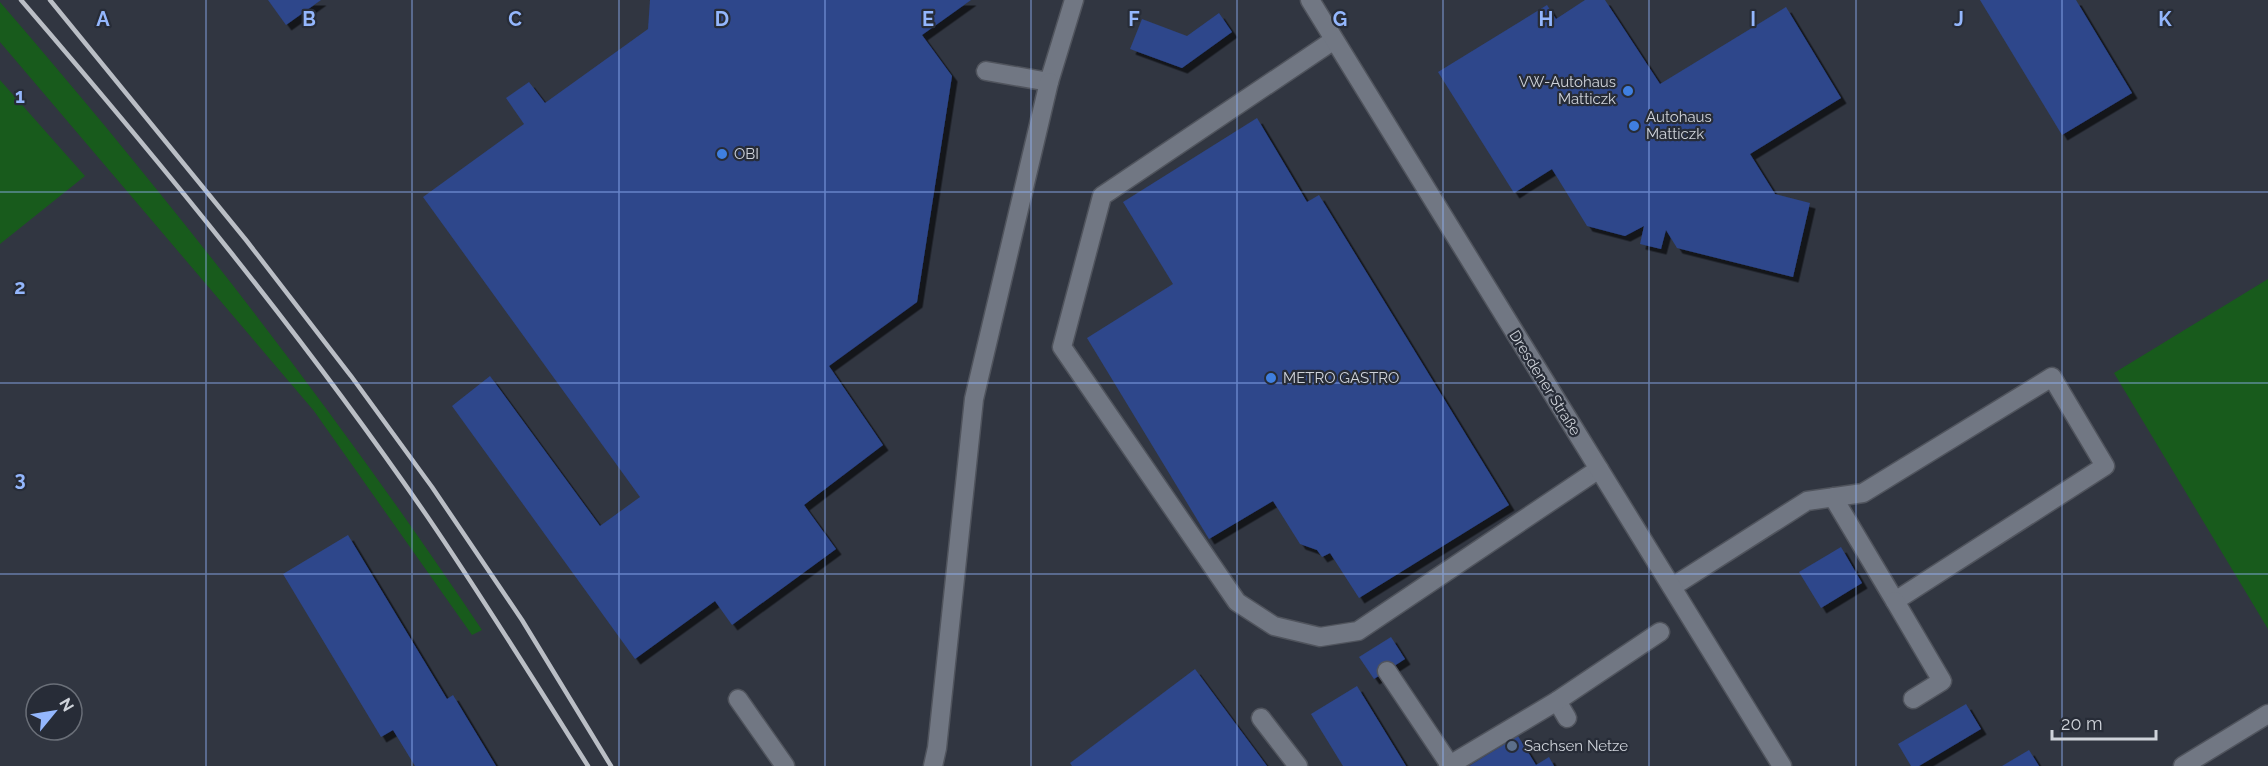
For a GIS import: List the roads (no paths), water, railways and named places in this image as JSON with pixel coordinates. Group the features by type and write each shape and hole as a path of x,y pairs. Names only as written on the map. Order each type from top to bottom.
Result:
{"main road":[{"path":"933,766 937,748 974,399 1049,82 1074,0"},
{"name":"Dresdener Straße","path":"1310,0 1782,766"},
{"path":"1334,40 1102,196 1062,347 1237,602 1274,626 1320,637 1358,631 1599,469"},
{"path":"986,71 1049,82"},
{"path":"1672,588 1807,501 1863,493 2052,377 2105,466 1894,601"},
{"path":"1833,497 1942,681 1913,699"},
{"path":"1387,671 1449,766 1557,701 1660,632"},
{"path":"738,699 785,766"},
{"path":"1557,701 1567,718"},
{"path":"2183,766 2268,714"},
{"path":"1261,718 1298,766"}],"railway":[{"path":"21,0 180,189 282,317 380,449 448,547 588,766"},
{"path":"50,0 246,240 351,376 432,487 522,620 611,766"}],"place":[{"name":"VW-Autohaus Matticzk","path":"1628,91"},
{"name":"Autohaus Matticzk","path":"1634,126"},
{"name":"OBI","path":"722,154"},
{"name":"METRO GASTRO","path":"1271,378"},
{"name":"Sachsen Netze","path":"1512,746"}]}
